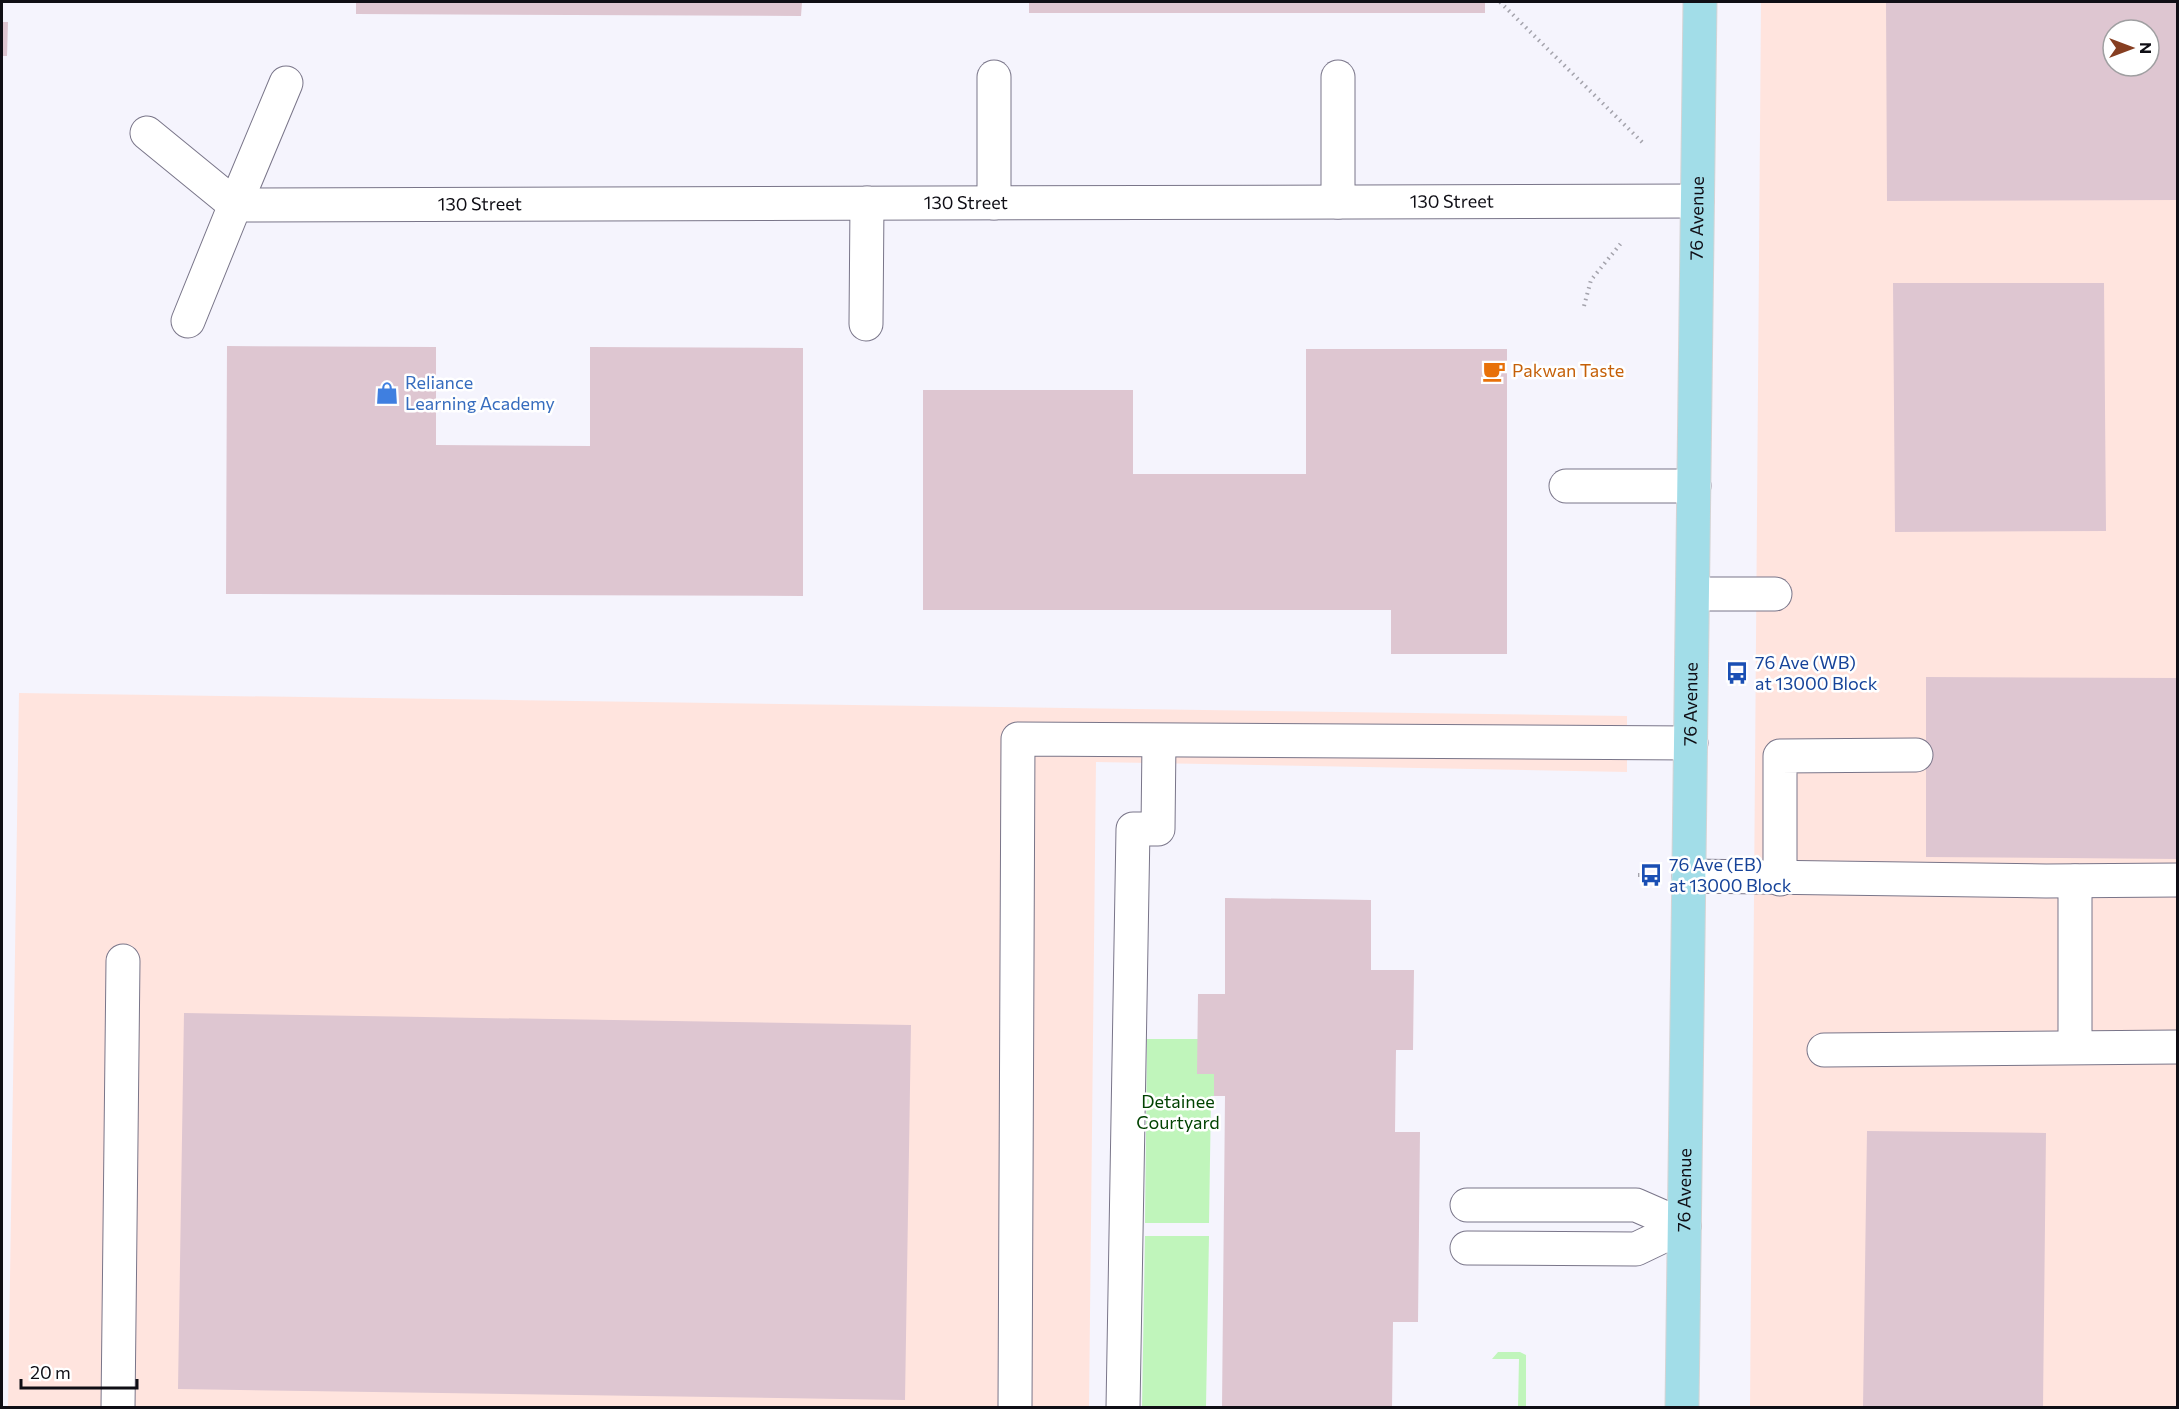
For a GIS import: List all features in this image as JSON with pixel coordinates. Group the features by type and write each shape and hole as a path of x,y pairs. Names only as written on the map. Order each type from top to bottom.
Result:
{"main road":[{"name":"76 Avenue","path":"1682,1407 1700,2"}],"street":[{"path":"994,77 994,203"},
{"path":"1338,77 1338,202"},
{"path":"189,321 286,83"},
{"path":"147,134 235,205"},
{"name":"130 Street","path":"235,205 1697,201"},
{"path":"866,324 867,203"},
{"path":"1566,486 1694,486"},
{"path":"1693,594 1775,594"},
{"path":"1015,1407 1018,739 1691,743"},
{"path":"1123,1407 1133,830 1158,830 1159,741"},
{"path":"1780,879 1780,756 1917,754"},
{"path":"1689,876 1780,879 2178,880"},
{"path":"2075,881 2075,1047"},
{"path":"118,1407 123,961"},
{"path":"1824,1050 2178,1047"},
{"path":"1467,1205 1636,1205 1684,1226"},
{"path":"1467,1248 1636,1249 1684,1226"}],"path":[{"path":"1500,2 1645,145"},
{"path":"1584,306 1591,280 1622,242"},
{"path":"1638,875 1651,875"}],"shaded area":[{"path":"1761,2 2177,2 2177,1407 1750,1408"},
{"path":"19,693 1627,716 1627,772 1096,762 1089,1407 8,1408"}],"green space":[{"name":"Detainee Courtyard","path":"1147,1039 1198,1039 1214,1074 1214,1096 1211,1096 1209,1223 1145,1223"},
{"path":"1145,1236 1209,1236 1206,1407 1142,1407"},
{"path":"1498,1352 1520,1352 1526,1355 1526,1407 1518,1407 1519,1359 1492,1359"}],"building":[{"path":"356,2 802,2 801,16 356,14"},
{"path":"1029,2 1485,2 1485,13 1029,13"},
{"path":"1886,2 2178,2 2178,200 1887,201"},
{"path":"2,22 8,22 7,56 2,56"},
{"path":"1893,283 2104,283 2106,531 1895,532"},
{"path":"227,346 436,347 436,445 590,446 590,347 803,348 803,596 226,594"},
{"path":"1306,349 1507,349 1507,654 1391,654 1391,610 923,610 923,390 1133,390 1133,474 1306,474"},
{"path":"1926,677 2178,678 2178,859 1926,857"},
{"path":"1225,898 1371,900 1371,970 1414,970 1413,1050 1396,1050 1395,1132 1420,1132 1418,1322 1393,1322 1392,1408 1222,1408 1225,1096 1214,1096 1214,1074 1197,1074 1198,994 1225,994"},
{"path":"184,1013 911,1025 905,1400 178,1389"},
{"path":"1867,1131 2046,1133 2043,1408 1863,1408"}],"place":[{"name":"Pakwan Taste","path":"1494,371"},
{"name":"Reliance Learning Academy","path":"387,393"},
{"name":"76 Ave (WB) at 13000 Block","path":"1737,673"},
{"name":"76 Ave (EB) at 13000 Block","path":"1651,875"}]}
